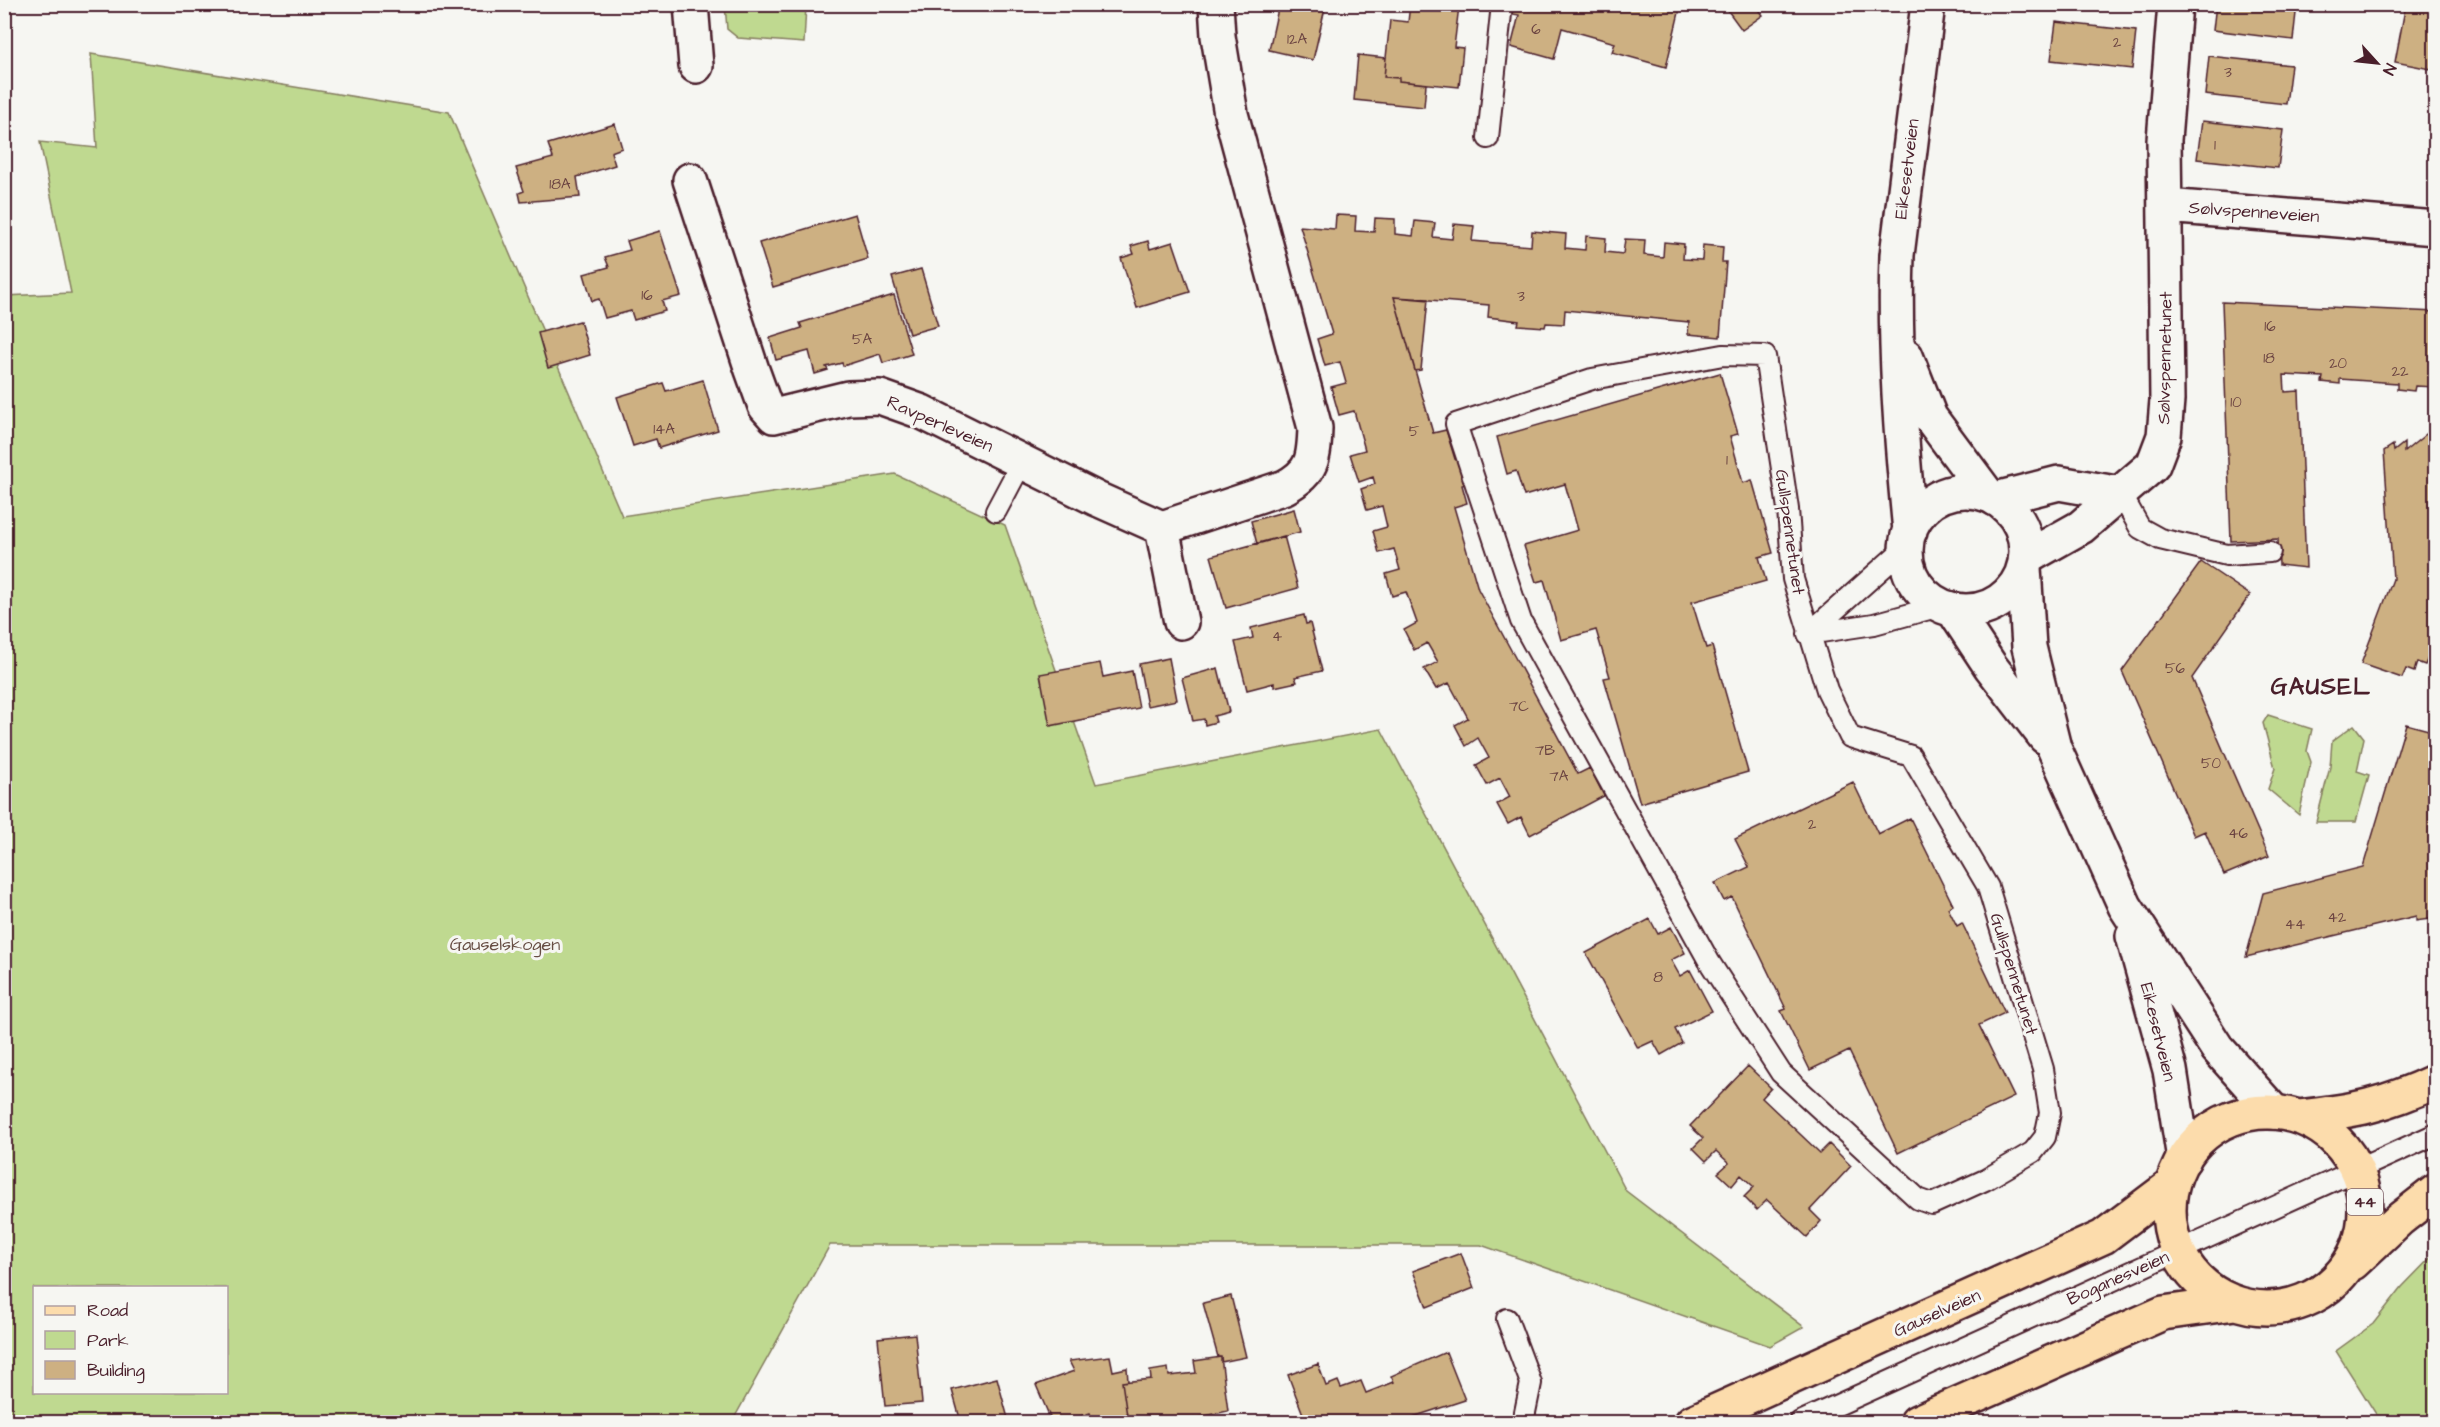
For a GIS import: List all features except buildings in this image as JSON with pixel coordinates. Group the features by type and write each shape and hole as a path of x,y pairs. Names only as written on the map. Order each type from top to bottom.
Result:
{"main road":[{"path":"2287,1114 2358,1110 2392,1100 2436,1081"},
{"name":"Gauselveien","path":"1692,1422 2103,1238 2178,1172 2201,1138 2222,1123 2247,1114 2287,1114"},
{"name":"44","path":"2287,1114 2323,1129 2336,1141 2357,1170 2366,1204 2361,1239 2345,1271"},
{"name":"44","path":"2178,1172 2169,1219 2178,1251 2192,1274 2211,1291 2235,1303 2265,1309 2295,1305 2323,1292 2400,1219 2436,1191"},
{"name":"44","path":"1917,1422 2163,1313 2235,1303"}],"street":[{"path":"691,4 696,66"},
{"path":"1181,622 1162,528 1285,487 1303,477 1314,453 1315,428 1231,114 1216,4"},
{"name":"Eikesetveien","path":"1908,539 1901,445 1897,255 1928,4"},
{"name":"Sølvspenneveien","path":"2175,4 2165,129 2166,206 2436,228"},
{"name":"Ravperleveien","path":"690,180 752,370 765,406 774,416 848,398 880,397 922,412 1162,528"},
{"name":"Sølvspennetunet","path":"2025,563 2081,527 2153,465 2164,436 2167,400 2166,206"},
{"name":"Eikesetveien","path":"1898,335 1930,417 1992,497"},
{"path":"1992,497 2014,514 2025,535 2025,563 2014,588 1997,603 1977,611 1947,608 1921,591 1909,571 1908,539 1922,511 1941,496 1964,491 1992,497 2059,483 2121,494"},
{"name":"Eikesetveien","path":"2025,563 2029,647 2054,748 2125,906 2217,1048 2287,1114"},
{"name":"Eikesetveien","path":"1947,608 2054,748"},
{"name":"Eikesetveien","path":"2125,906 2170,1070 2178,1172"}],"lane":[{"path":"1488,138 1502,4"},
{"name":"Gullspennetunet","path":"1723,355 1765,356 1788,509 1793,579 1808,634 1827,690 1850,737 1911,756 1988,887 2043,1069 2050,1113 2045,1137 2033,1152 1985,1180 1932,1204 1918,1199 1781,1072 1716,972 1521,621 1456,424 1592,379 1723,355"},
{"path":"996,512 1022,462"},
{"path":"2121,494 2140,528 2160,539 2227,555 2270,552"},
{"path":"1808,634 1908,539"},
{"path":"1808,634 1874,624 1947,608"},
{"name":"Boganesveien","path":"1800,1422 2436,1134"},
{"path":"1507,1319 1531,1383 1523,1422"}],"green space":[{"path":"725,5 806,5 804,43 738,38 727,29"},
{"name":"Gauselskogen","path":"91,54 449,112 622,516 895,474 1005,525 1096,784 1381,729 1626,1191 1804,1327 1770,1346 1481,1245 830,1245 732,1422 5,1422 4,296 71,293 40,142 97,148"},
{"path":"2268,715 2312,729 2307,751 2311,762 2299,815 2268,789 2275,768 2263,723"},
{"path":"2354,725 2364,738 2357,771 2369,775 2356,822 2316,822 2330,767 2332,741"},
{"path":"2435,1253 2435,1422 2381,1422 2336,1351 2373,1324 2402,1287"}],"district":[{"name":"GAUSEL","path":"2321,687"}]}
